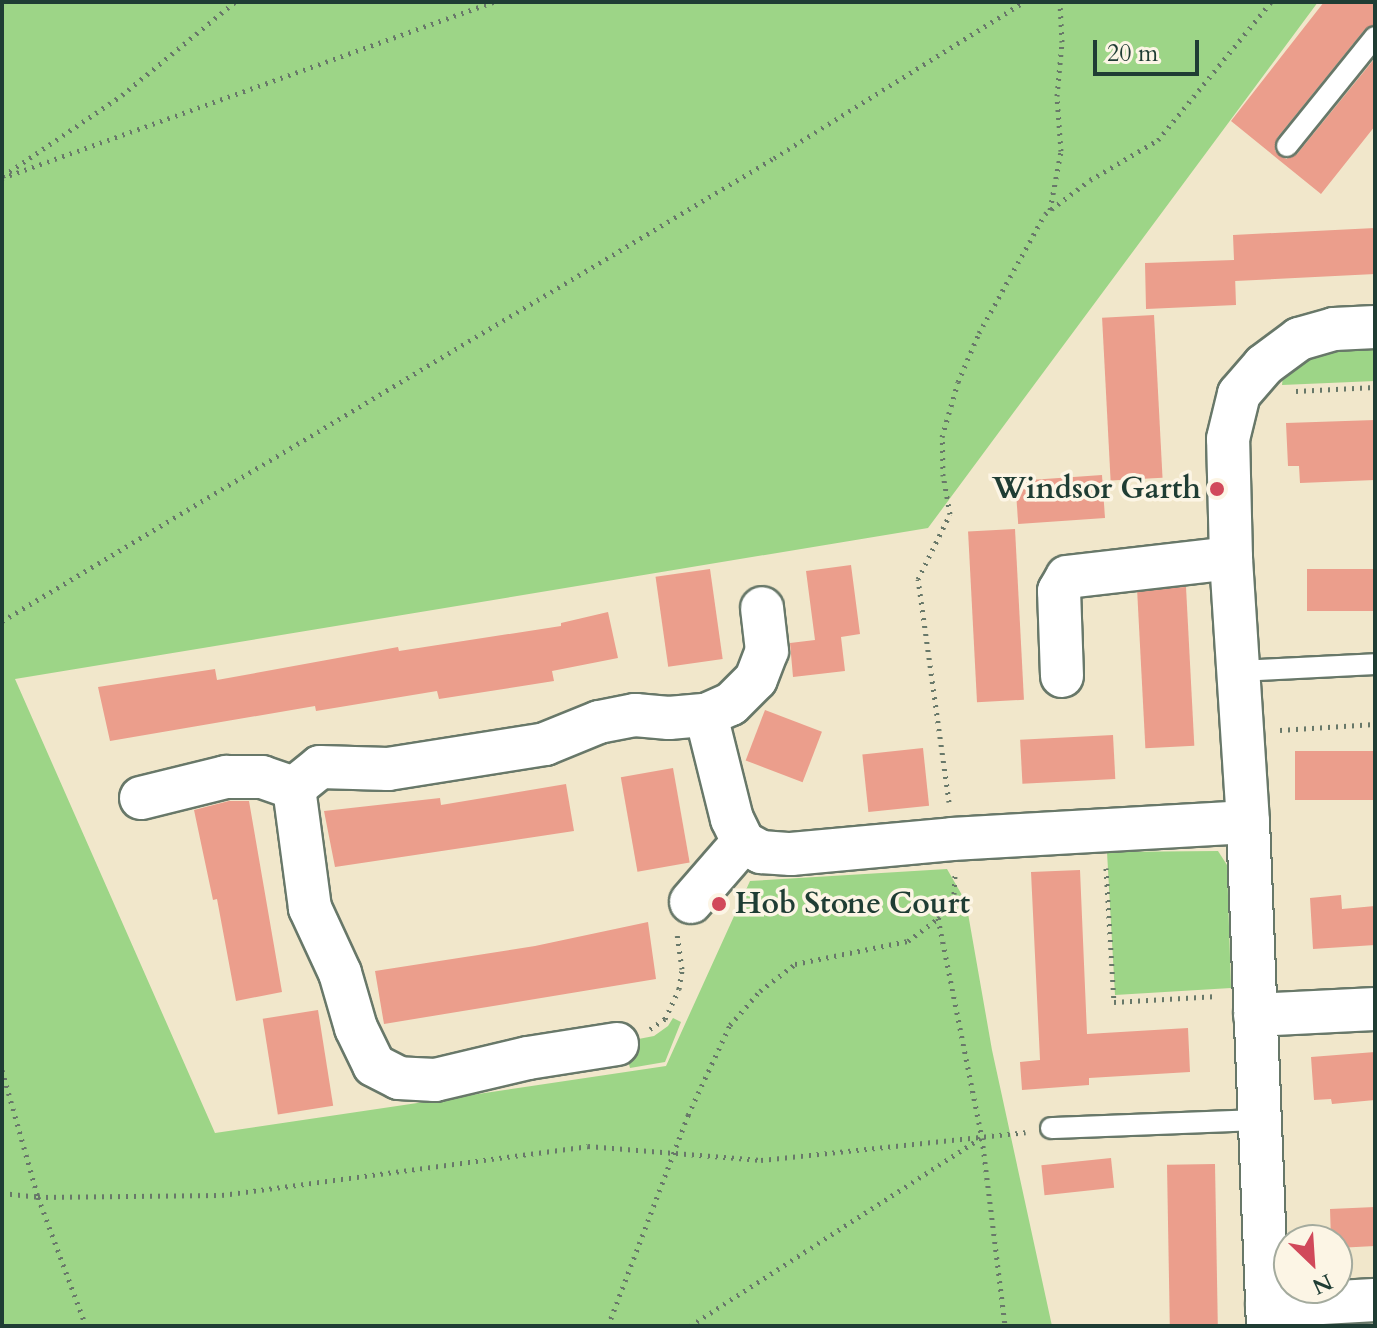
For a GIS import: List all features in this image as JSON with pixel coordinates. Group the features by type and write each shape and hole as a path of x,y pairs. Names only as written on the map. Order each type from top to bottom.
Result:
{"street":[{"path":"1375,327 1334,329 1299,339 1264,365 1239,394 1228,439 1231,558 1248,822 1268,1316 1375,1300"},
{"path":"1062,676 1059,591 1067,577 1231,558"},
{"path":"294,788 320,767 388,769 545,744 599,722 635,715 669,718 706,715 731,704 756,679 767,651 762,608"},
{"path":"706,715 717,769 743,842 761,852 791,854 952,839 1248,822"},
{"path":"141,798 226,777 262,777 294,788"},
{"path":"294,788 310,908 340,973 356,1028 374,1065 399,1078 435,1080 528,1058 617,1044"},
{"path":"691,902 743,842"},
{"path":"1255,1004 1375,1009"}],"lane":[{"path":"1287,146 1375,37"},
{"path":"1239,671 1375,664"},
{"path":"1051,1128 1261,1120"}],"path":[{"path":"2,177 122,95 235,2"},
{"path":"2,177 493,2"},
{"path":"2,621 774,158 1024,2"},
{"path":"608,1326 673,1153 730,1025 760,991 795,964 908,941 938,918 954,894 952,839 918,579 950,514 943,476 942,437 958,382 979,333 1050,211 1061,151 1057,96 1062,42 1060,2"},
{"path":"1050,211 1090,180 1158,140 1271,2"},
{"path":"1239,394 1375,387"},
{"path":"1243,732 1375,724"},
{"path":"1103,831 1114,1002 1255,1004"},
{"path":"617,1044 620,1035 649,1030 665,1019 674,1006 682,969 673,920 691,902"},
{"path":"938,918 982,1138 1005,1326"},
{"path":"2,1070 38,1197 86,1326"},
{"path":"2,1193 38,1197 222,1195 588,1146 761,1160 1051,1128"},
{"path":"690,1326 982,1138"}],"green space":[{"path":"2,2 1318,2 928,528 15,679 215,1133 666,1066 750,881 947,869 966,902 992,1050 1052,1326 2,1326"},
{"path":"1375,345 1375,381 1282,385 1283,376 1315,356 1343,347"},
{"path":"1218,851 1227,865 1231,988 1115,995 1107,852"},
{"path":"673,1018 681,1022 665,1062 630,1068 623,1042 654,1036"}],"building":[{"path":"1324,2 1375,2 1375,24 1365,29 1277,138 1275,151 1286,159 1297,154 1375,58 1375,126 1321,194 1231,121"},
{"path":"1375,228 1375,274 1235,281 1236,305 1146,309 1145,263 1234,260 1233,235"},
{"path":"1154,315 1163,478 1111,480 1102,318"},
{"path":"1375,420 1375,480 1300,483 1299,466 1288,466 1286,423"},
{"path":"1102,475 1105,518 1018,524 1015,481"},
{"path":"1015,529 1024,700 977,702 968,531"},
{"path":"851,565 860,634 841,637 845,671 793,677 790,643 815,640 806,571"},
{"path":"710,569 723,659 668,667 656,577"},
{"path":"1307,569 1375,569 1375,611 1307,611"},
{"path":"1186,587 1194,746 1145,748 1137,590"},
{"path":"608,612 618,658 552,671 554,681 439,699 437,691 316,711 315,706 110,741 98,687 215,669 217,680 398,647 399,651 561,626 561,623"},
{"path":"765,710 822,732 803,782 746,760"},
{"path":"1113,735 1115,779 1022,784 1020,740"},
{"path":"923,748 929,806 868,812 862,754"},
{"path":"1295,751 1375,751 1375,800 1295,800"},
{"path":"673,768 690,863 637,872 621,777"},
{"path":"566,784 574,831 335,867 324,811 440,798 441,805"},
{"path":"229,801 249,801 282,992 236,1001 217,899 213,900 194,810"},
{"path":"1080,870 1087,1034 1188,1028 1190,1072 1089,1078 1089,1085 1022,1090 1020,1062 1040,1060 1031,872"},
{"path":"1341,895 1342,909 1375,906 1375,945 1313,949 1310,898"},
{"path":"648,922 656,979 384,1024 375,971 535,946"},
{"path":"318,1010 333,1106 278,1115 263,1019"},
{"path":"1375,1052 1375,1100 1332,1104 1331,1099 1314,1100 1311,1057"},
{"path":"1111,1158 1114,1188 1045,1195 1041,1165"},
{"path":"1215,1164 1218,1326 1170,1326 1167,1165"},
{"path":"1375,1207 1375,1246 1353,1247 1353,1224 1330,1224 1330,1209"}],"place":[{"name":"Windsor Garth","path":"1217,489"},
{"name":"Hob Stone Court","path":"719,904"}]}
